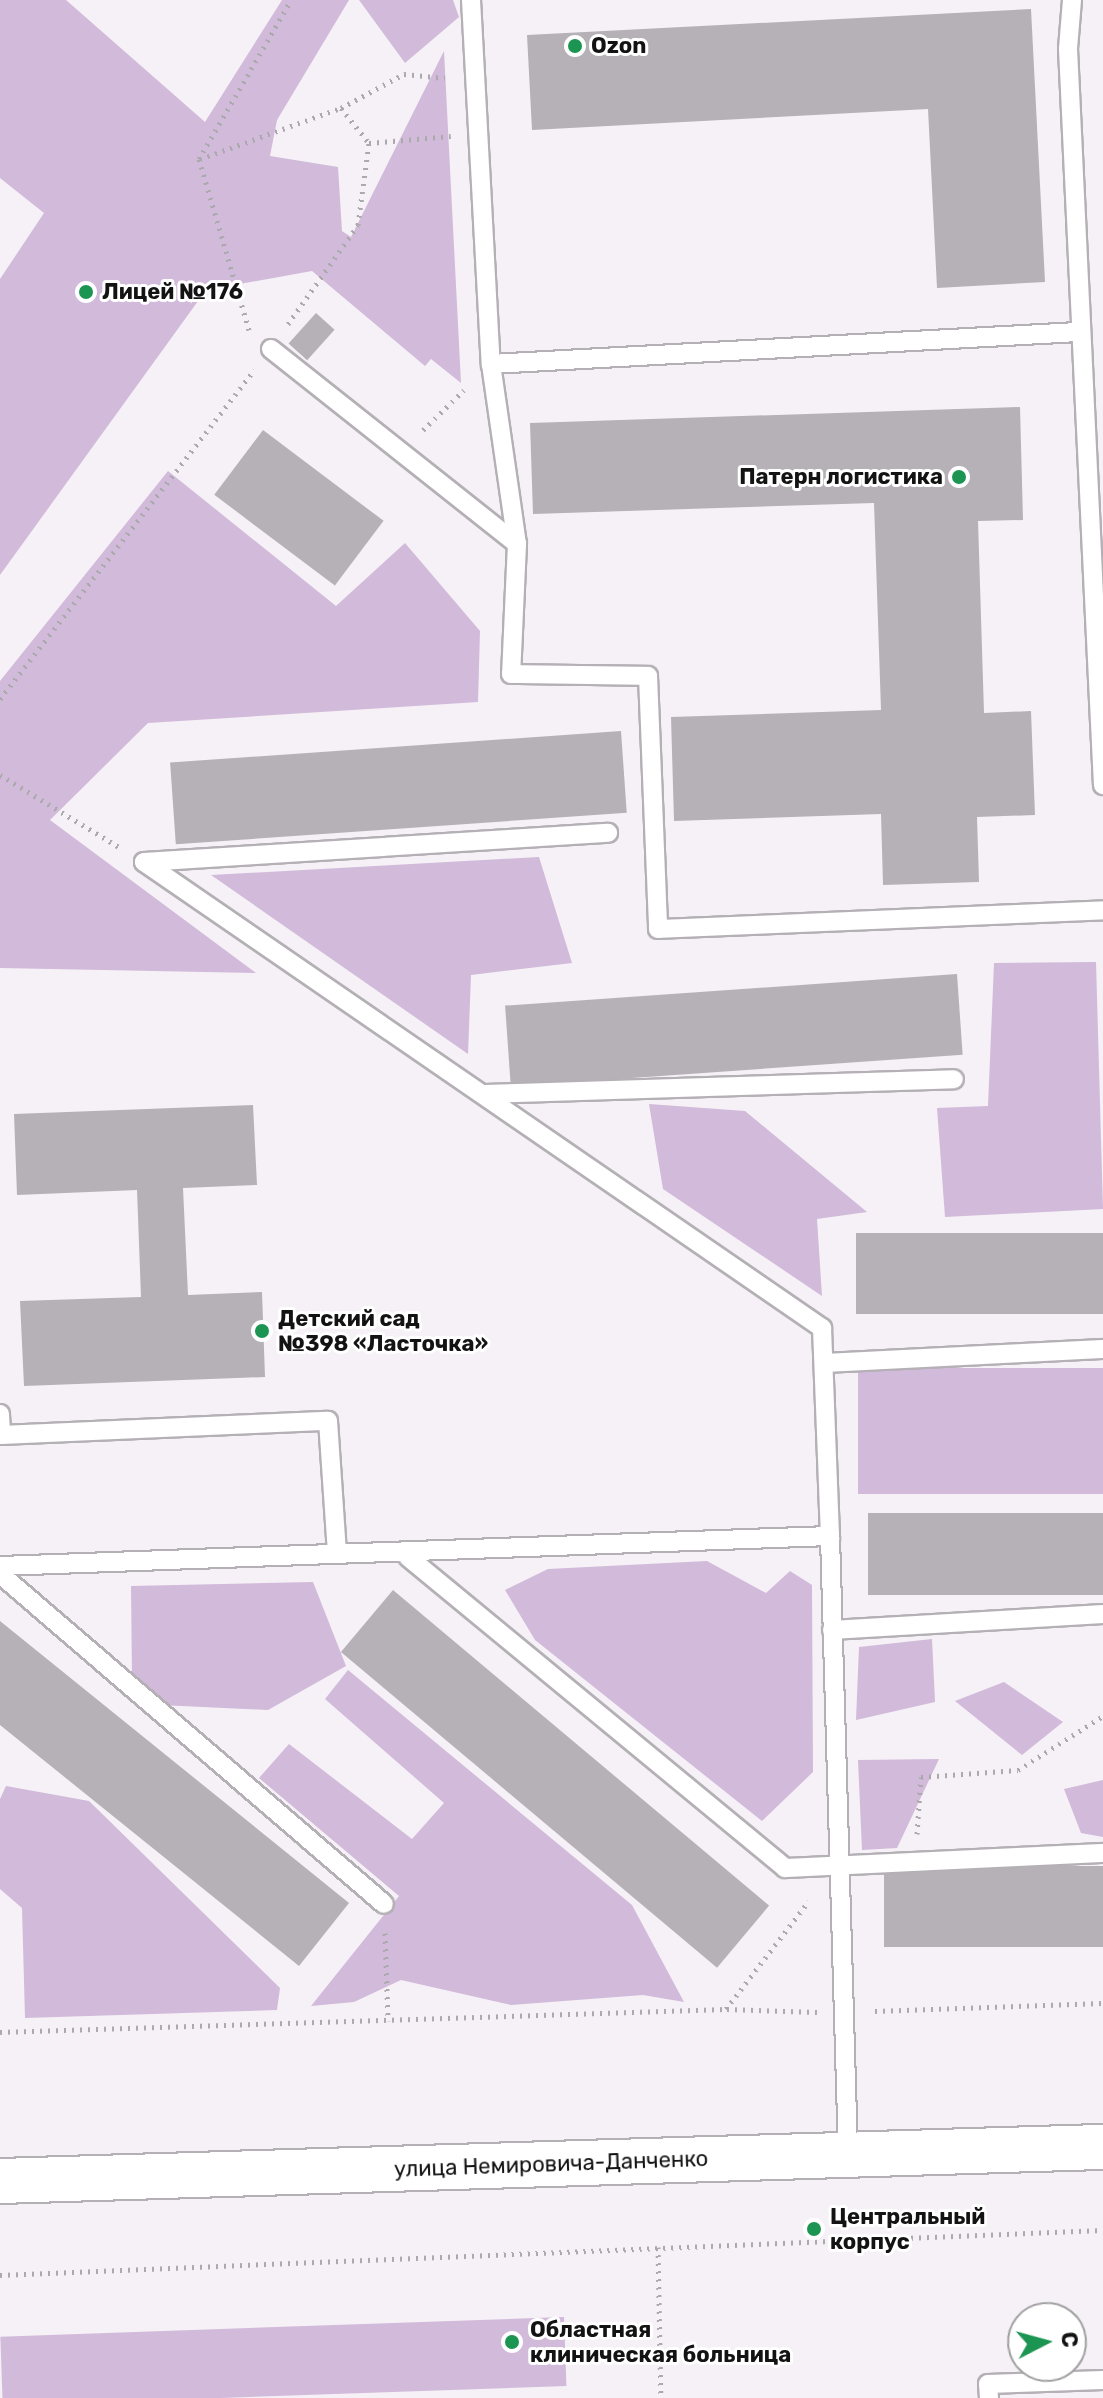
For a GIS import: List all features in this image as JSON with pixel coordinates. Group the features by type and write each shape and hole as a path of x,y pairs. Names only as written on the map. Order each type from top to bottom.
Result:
{"main road":[{"name":"улица Немировича-Данченко","path":"0,2181 1103,2147"}],"lane":[{"path":"471,0 491,364 517,544 511,674 648,676 658,929 1103,910"},
{"path":"1072,0 1079,332 1103,785"},
{"path":"491,364 1079,332"},
{"path":"271,349 517,544"},
{"path":"144,862 608,833"},
{"path":"144,862 486,1094 822,1328 830,1536 836,1865 848,2154"},
{"path":"486,1094 954,1079"},
{"path":"824,1363 1103,1349"},
{"path":"0,1414 1,1435 328,1421 337,1554"},
{"path":"0,1566 337,1554 408,1557 830,1536"},
{"path":"408,1557 785,1868 1103,1853"},
{"path":"0,1574 384,1904"},
{"path":"832,1630 1103,1614"},
{"path":"989,2398 988,2384 1103,2380"}],"path":[{"path":"271,349 242,325 199,159 291,0"},
{"path":"199,159 341,108 404,74 475,80"},
{"path":"0,699 271,349 358,225 369,143 341,108"},
{"path":"369,143 478,133"},
{"path":"400,452 491,364"},
{"path":"0,775 144,862"},
{"path":"915,1861 921,1777 1018,1770 1103,1716"},
{"path":"726,2009 836,1865"},
{"path":"384,1904 388,2021"},
{"path":"0,2032 726,2009 843,2012 1103,2003"},
{"path":"0,2275 1103,2230"},
{"path":"658,2247 661,2398"}],"shaded area":[{"path":"0,0 66,0 205,122 282,0 349,0 277,120 270,156 338,167 342,231 351,237 444,51 461,383 431,359 425,366 312,271 206,290 0,575 0,279 44,213 0,178"},
{"path":"359,0 453,0 459,17 405,63"},
{"path":"168,471 336,606 405,543 480,631 478,702 148,723 50,820 256,973 0,968 0,681"},
{"path":"539,857 572,963 471,975 468,1054 211,875"},
{"path":"1096,962 1103,1209 945,1217 937,1108 988,1106 994,963"},
{"path":"649,1104 745,1111 867,1212 817,1219 822,1296 663,1189"},
{"path":"858,1368 1103,1368 1103,1494 858,1494"},
{"path":"707,1561 766,1593 790,1571 812,1585 813,1772 762,1821 535,1640 505,1590 548,1569"},
{"path":"313,1582 346,1666 268,1710 160,1705 132,1678 131,1586"},
{"path":"932,1639 935,1702 856,1720 859,1647"},
{"path":"348,1670 632,1905 684,2002 643,1995 511,2005 401,1980 354,2002 311,2006 399,1896 259,1778 289,1744 412,1839 444,1803 325,1699"},
{"path":"1004,1682 1063,1722 1022,1755 955,1701"},
{"path":"939,1759 897,1848 862,1850 858,1760"},
{"path":"1103,1780 1103,1837 1081,1833 1064,1789"},
{"path":"6,1786 89,1801 280,1988 277,2010 25,2018 22,1908 0,1889 0,1799"},
{"path":"564,2317 566,2386 222,2398 2,2398 0,2337"}],"building":[{"path":"1031,9 1045,282 937,288 928,109 532,130 527,35"},
{"path":"316,313 335,330 307,360 289,343"},
{"path":"1020,407 1023,520 978,521 984,713 1031,711 1035,815 977,817 979,882 883,885 881,814 674,821 671,717 881,710 874,503 533,514 530,423"},
{"path":"263,430 384,521 335,586 214,495"},
{"path":"621,731 627,813 176,844 170,763"},
{"path":"957,974 963,1055 511,1086 505,1006"},
{"path":"253,1105 257,1185 183,1188 188,1295 262,1292 265,1377 24,1386 20,1301 141,1297 137,1190 17,1195 14,1114"},
{"path":"856,1233 1103,1233 1103,1314 856,1314"},
{"path":"868,1513 1103,1513 1103,1595 868,1595"},
{"path":"393,1590 769,1906 717,1968 341,1652"},
{"path":"0,1621 349,1903 299,1966 0,1725"},
{"path":"884,1866 1103,1866 1103,1947 884,1947"}],"place":[{"name":"Ozon","path":"575,46"},
{"name":"Лицей №176","path":"86,292"},
{"name":"Патерн логистика","path":"959,477"},
{"name":"Детский сад №398 «Ласточка»","path":"262,1331"},
{"name":"Центральный корпус","path":"814,2229"},
{"name":"Областная клиническая больница","path":"512,2342"}]}
